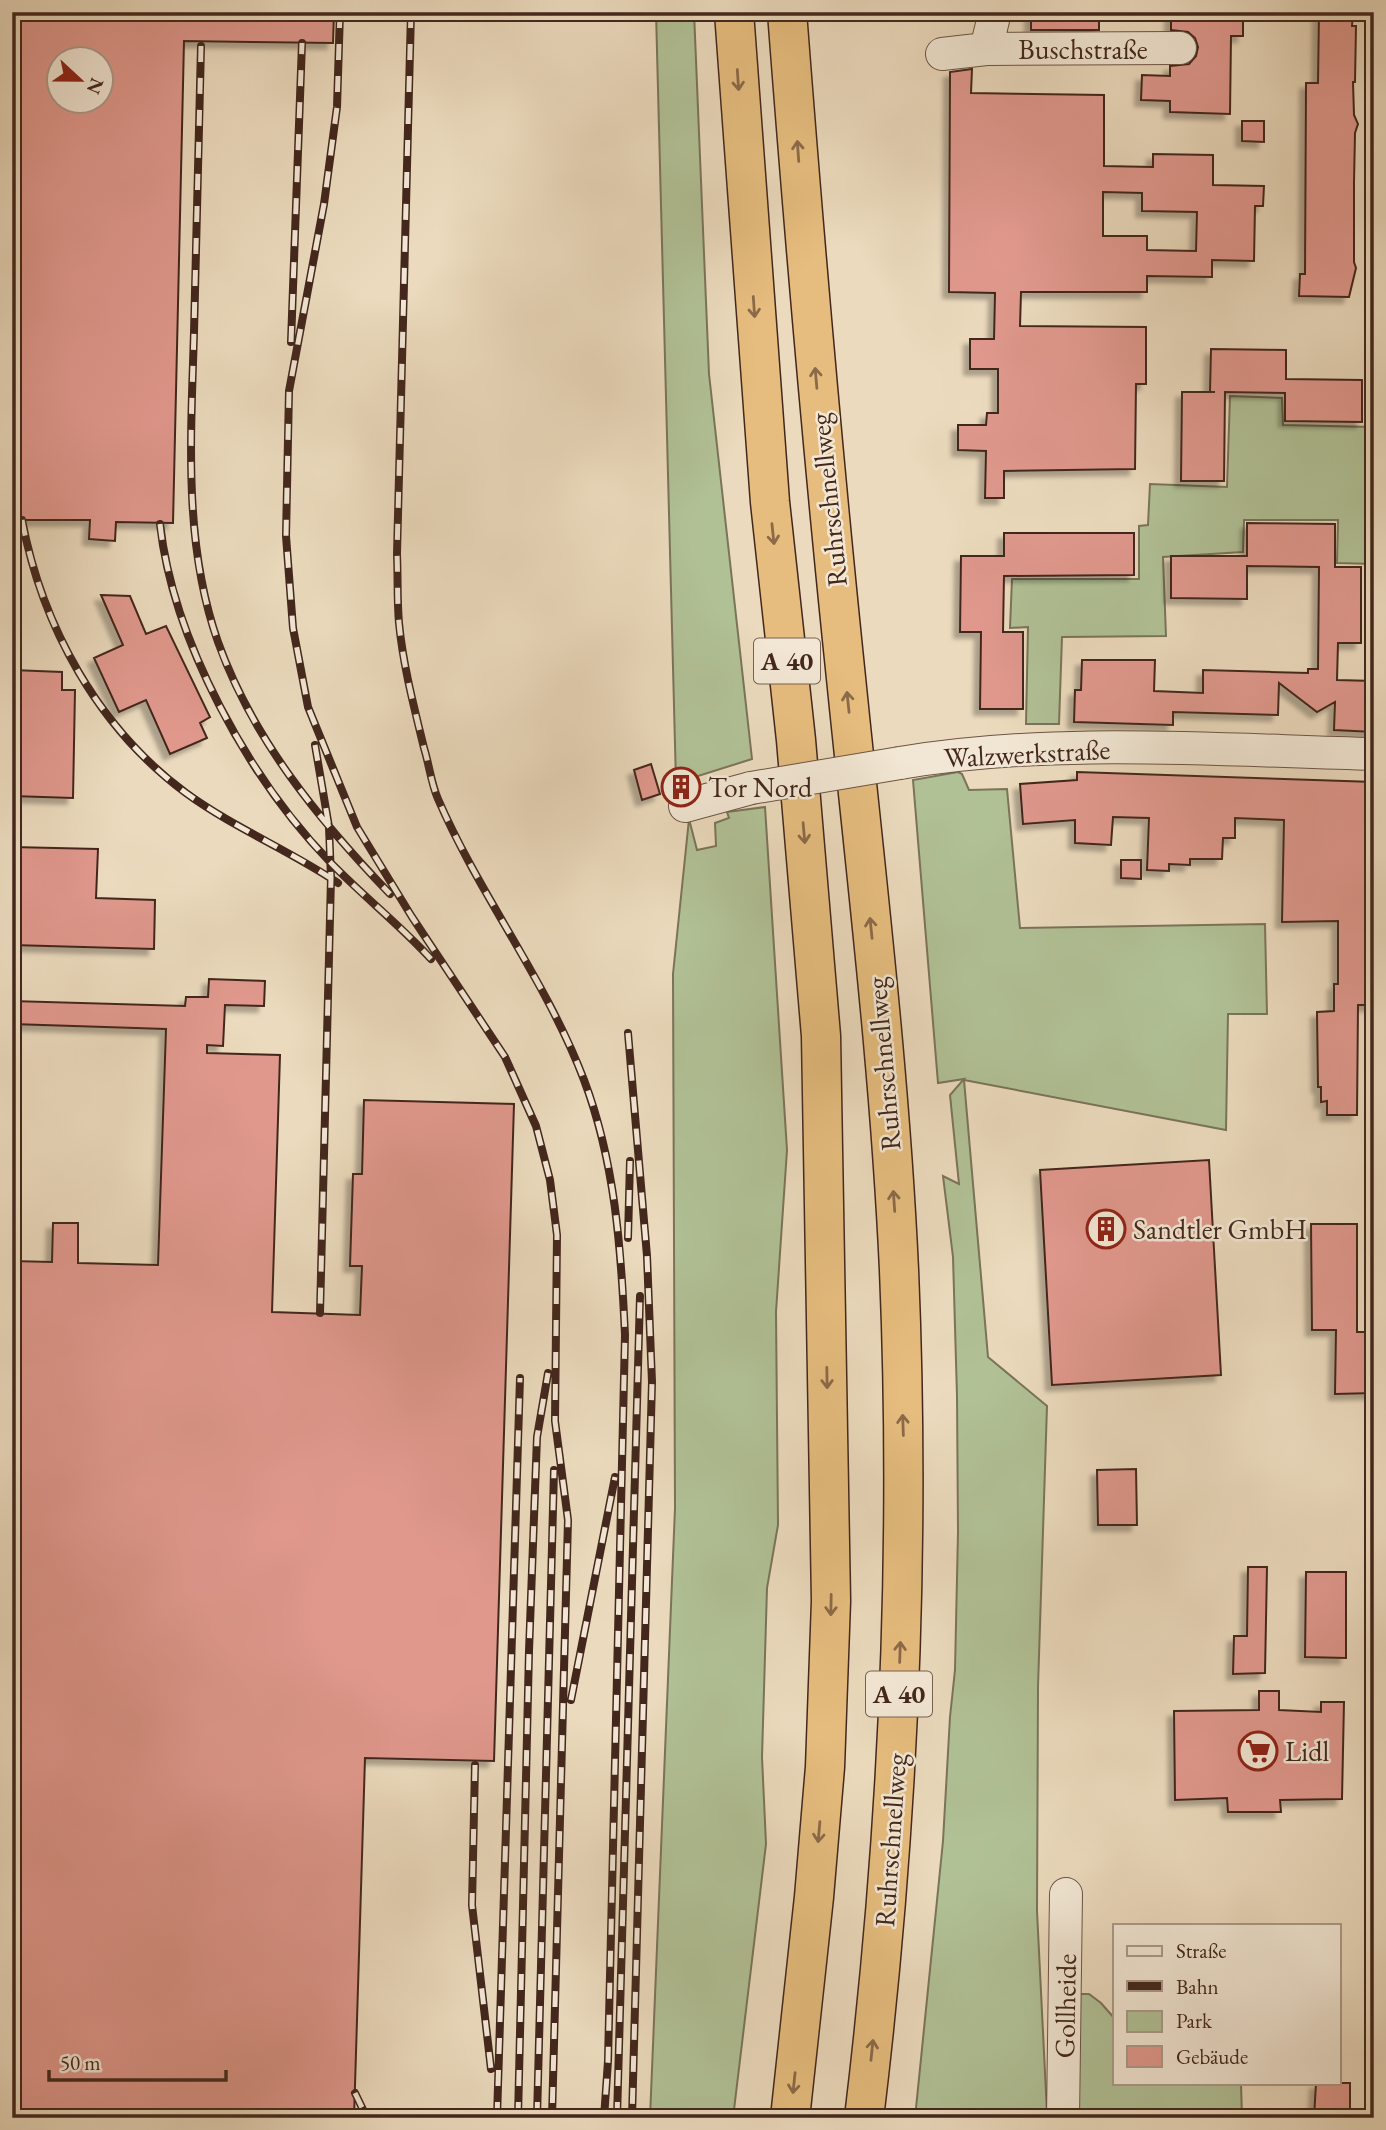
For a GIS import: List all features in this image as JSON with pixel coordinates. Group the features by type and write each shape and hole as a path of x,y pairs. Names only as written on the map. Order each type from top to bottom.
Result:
{"highway":[{"name":"Ruhrschnellweg","path":"734,12 769,488 796,740 821,1036 831,1601 820,1832 790,2118"},
{"name":"Ruhrschnellweg","path":"787,12 821,440 887,1093 899,1269 905,1486 901,1653 886,1908 864,2118"}],"street":[{"name":"Buschstraße","path":"986,49 995,12"},
{"name":"Buschstraße","path":"942,54 986,49 1180,48"},
{"name":"Walzwerkstraße","path":"685,806 751,788 900,763 1046,747 1374,754"},
{"name":"Gollheide","path":"1063,2118 1066,1894"}],"green space":[{"path":"656,12 694,12 709,374 752,759 676,783"},
{"path":"1230,396 1282,398 1283,425 1374,427 1374,564 1337,563 1338,520 1244,520 1243,552 1163,557 1166,636 1062,637 1059,724 1026,724 1028,627 1010,628 1012,579 1139,579 1139,526 1148,525 1150,484 1227,487"},
{"path":"958,772 962,774 969,790 1007,789 1020,928 1265,924 1267,1014 1228,1014 1226,1130 964,1080 988,1357 1047,1406 1038,1687 1037,1911 1047,2113 1043,2118 915,2118 943,1841 955,1670 957,1396 953,1257 943,1176 959,1184 950,1095 964,1079 938,1083 913,780"},
{"path":"765,807 787,1150 776,1312 778,1525 767,1588 762,1757 766,1844 733,2118 650,2118 675,1508 673,974 689,819 697,850 716,846 715,823 729,818 727,812"},
{"path":"1078,1994 1089,1994 1113,2017 1113,2084 1241,2084 1242,2118 1078,2118"}],"building":[{"path":"12,12 334,12 333,43 184,41 173,523 116,522 115,541 89,539 90,520 12,520"},
{"path":"1031,12 1099,12 1099,30 1031,30"},
{"path":"1171,12 1243,12 1243,36 1231,36 1230,114 1170,112 1170,101 1141,100 1142,75 1170,76 1170,66 1189,64 1196,56 1198,47 1195,38 1188,32 1171,30"},
{"path":"1319,12 1353,12 1352,26 1356,26 1353,82 1354,115 1358,124 1355,133 1354,182 1356,268 1349,297 1299,296 1300,274 1305,274 1306,83 1318,83"},
{"path":"972,69 971,93 1104,95 1104,166 1153,167 1153,154 1213,155 1213,185 1264,186 1263,206 1255,206 1254,261 1212,260 1212,277 1147,276 1147,292 1021,292 1020,326 1146,327 1146,384 1136,384 1135,469 1004,471 1004,498 985,498 986,451 958,450 958,425 986,425 987,413 998,413 998,369 970,369 970,339 994,339 995,293 949,292 950,72","holes":["1103,192 1142,193 1142,211 1197,212 1196,251 1147,250 1147,236 1103,236"]},
{"path":"1242,121 1264,121 1264,142 1242,141"},
{"path":"1211,349 1286,350 1286,379 1362,380 1362,422 1285,421 1285,393 1225,392 1224,481 1181,481 1182,392 1210,392"},
{"path":"1247,523 1335,524 1335,567 1361,567 1361,643 1338,643 1337,680 1374,681 1374,732 1334,730 1335,702 1317,712 1279,683 1278,715 1173,712 1173,725 1074,722 1075,690 1081,690 1082,660 1155,660 1154,691 1203,693 1203,670 1308,673 1308,669 1318,669 1319,567 1247,566 1247,599 1171,598 1171,556 1247,556"},
{"path":"1004,533 1134,533 1134,575 1004,576 1003,632 1023,632 1023,709 980,709 981,632 960,632 961,556 1004,556"},
{"path":"101,595 130,596 146,634 166,626 210,717 200,723 207,738 170,754 146,700 119,712 94,658 123,645"},
{"path":"12,670 62,672 62,690 75,690 73,798 12,796"},
{"path":"651,764 660,794 642,800 634,770"},
{"path":"1077,772 1374,782 1374,1005 1358,1005 1357,1115 1327,1115 1327,1101 1321,1102 1321,1087 1318,1087 1317,1012 1334,1011 1334,984 1338,984 1338,921 1282,922 1284,820 1235,818 1235,838 1223,838 1222,859 1190,859 1190,865 1169,864 1169,871 1147,870 1149,818 1113,817 1111,845 1075,843 1075,820 1023,824 1020,784 1077,780"},
{"path":"12,847 98,849 96,898 155,900 154,949 12,945"},
{"path":"1121,860 1141,860 1141,879 1121,878"},
{"path":"209,979 265,981 264,1006 225,1005 223,1046 207,1045 207,1053 280,1055 272,1312 360,1315 362,1266 350,1266 353,1174 362,1174 364,1100 514,1104 494,1761 365,1758 354,2118 12,2118 12,1261 52,1262 53,1223 78,1223 78,1263 158,1265 166,1029 12,1024 12,1001 185,1006 186,997 208,997"},
{"name":"Sandtler GmbH","path":"1209,1160 1221,1375 1052,1385 1040,1170"},
{"path":"1311,1224 1357,1224 1357,1332 1374,1332 1374,1393 1335,1394 1336,1330 1312,1330"},
{"path":"1136,1469 1137,1525 1098,1525 1097,1470"},
{"path":"1248,1567 1267,1567 1265,1673 1233,1674 1234,1636 1247,1636"},
{"path":"1306,1572 1346,1572 1346,1658 1305,1657"},
{"name":"Lidl","path":"1259,1691 1279,1691 1279,1710 1321,1712 1321,1702 1344,1702 1342,1799 1280,1800 1281,1812 1228,1812 1227,1798 1175,1800 1174,1711 1259,1710"},
{"path":"1350,2083 1350,2118 1314,2118 1316,2084"}],"railway":[{"path":"340,12 337,107 324,204 289,391 286,536 293,628 308,707 357,827 412,917 505,1057 536,1126 550,1180 557,1235 555,1421 568,1520 552,2118"},
{"path":"411,12 397,554 398,615 403,654 416,717 438,799 473,870 551,1008 584,1080 610,1174 621,1270 625,1335 608,2061 604,2118"},
{"path":"291,342 302,43"},
{"path":"201,46 191,450 194,528 207,605 233,678 269,746 314,808 390,894"},
{"path":"22,520 31,559 59,636 78,672 126,738 155,767 204,806 338,883"},
{"path":"160,524 168,569 198,661 244,750 301,829 331,863 431,959"},
{"path":"315,745 329,827 331,878 320,1313"},
{"path":"628,1033 647,1256 652,1382 632,2118"},
{"path":"628,1238 630,1161"},
{"path":"617,2118 640,1296"},
{"path":"518,2118 537,1437 548,1373"},
{"path":"497,2118 520,1378"},
{"path":"537,2118 554,1470"},
{"path":"571,1700 615,1477"},
{"path":"475,1765 472,1905 491,2069"},
{"path":"355,2093 367,2118"}],"place":[{"name":"Tor Nord","path":"681,787"},
{"name":"Sandtler GmbH","path":"1106,1229"},
{"name":"Lidl","path":"1258,1751"}]}
